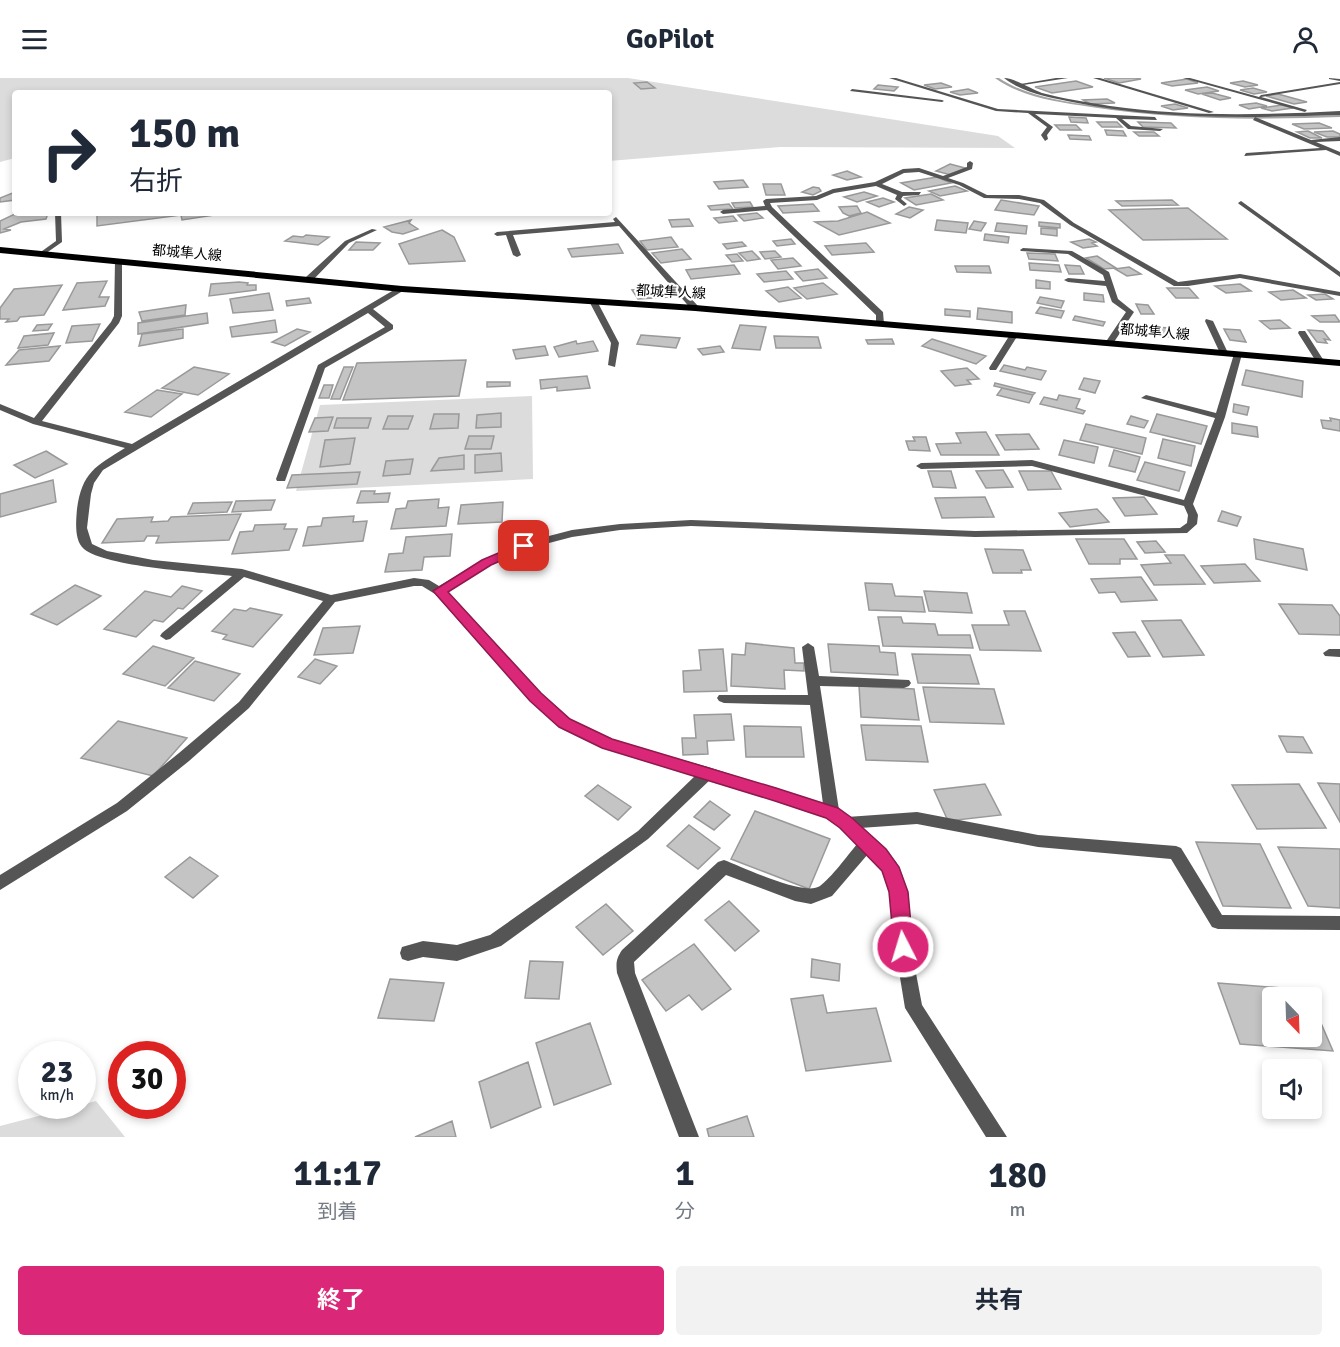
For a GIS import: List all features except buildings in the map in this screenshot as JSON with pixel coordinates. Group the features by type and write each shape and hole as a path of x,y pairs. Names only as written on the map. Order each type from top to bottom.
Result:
{"main road":[{"name":"都城隼人線","path":"0,250 402,289 695,308 1340,363"}],"street":[{"path":"891,78 998,110 1091,114 1118,118 1166,115 1252,117 1340,113"},
{"path":"1006,78 1043,95 1166,115"},
{"path":"1017,85 1066,78"},
{"path":"1095,78 1224,116"},
{"path":"1185,78 1318,114"},
{"path":"1197,81 1216,78"},
{"path":"1331,78 1340,81"},
{"path":"1257,97 1340,81"},
{"path":"852,90 930,98 953,103 970,101"},
{"path":"998,110 1006,119"},
{"path":"1030,112 1033,117 1050,127 1044,135 1045,139"},
{"path":"1252,117 1340,154"},
{"path":"1118,118 1130,128 1160,129"},
{"path":"1309,141 1340,139"},
{"path":"1246,155 1340,150"},
{"path":"945,177 970,168 970,163"},
{"path":"880,324 880,314 769,208 766,201 816,198 833,191 877,184 903,171 913,169 945,177 986,197 1019,197 1046,203 1071,224 1177,284 1240,276 1340,294"},
{"path":"877,184 901,194 919,193"},
{"path":"901,194 898,199 904,204"},
{"path":"1241,203 1340,275"},
{"path":"723,212 769,208"},
{"path":"40,255 59,242 58,216"},
{"path":"497,234 618,221 695,308"},
{"path":"309,279 347,242 374,230"},
{"path":"509,233 516,255"},
{"path":"1023,250 1070,252 1106,274 1115,300 1130,312 1109,343"},
{"path":"36,422 115,323 118,316 118,263"},
{"path":"1068,280 1109,284"},
{"path":"402,289 131,447 99,468 90,478 82,518 83,536 87,546 104,554 153,564 242,573 332,598 414,582 425,583 439,591 536,697 565,723 607,744 708,773 832,813 846,823 890,867 897,886 914,1008 997,1137"},
{"path":"594,303 615,343 612,365"},
{"path":"280,479 321,367 390,327 368,309"},
{"path":"1209,321 1224,353"},
{"path":"1302,333 1320,361"},
{"path":"993,368 1014,335"},
{"path":"439,591 496,558 545,539 657,524 691,523 975,534 1183,531 1193,520 1188,504 1220,417 1238,354"},
{"path":"1146,398 1220,417"},
{"path":"3,409 36,422 131,447"},
{"path":"921,466 1032,463 1188,504"},
{"path":"166,636 242,573"},
{"path":"0,883 122,807 184,757 244,705 332,598"},
{"path":"808,647 832,813"},
{"path":"812,681 904,683"},
{"path":"724,698 816,700"},
{"path":"408,953 423,949 457,953 495,940 643,835 708,773"},
{"path":"846,823 917,818 1038,841 1176,853 1218,922 1340,923"},
{"path":"689,1137 626,973 624,962 724,867 795,894 811,897 826,891 867,843"}],"shaded area":[{"path":"0,78 628,78 998,136 1015,148 780,147 612,161 612,90 12,90 12,159 0,162"},
{"path":"532,396 533,479 296,491 320,405"},
{"path":"96,1101 108,1119 110,1119 125,1137 0,1137 0,1126 27,1119 96,1119"}],"waterway":[{"path":"997,78 1029,94 1120,111 1214,117 1340,116"}],"route":[{"path":"524,546 487,563 439,591 536,697 565,723 607,744 776,794 832,813 846,823 890,867 898,892 903,947"}]}
